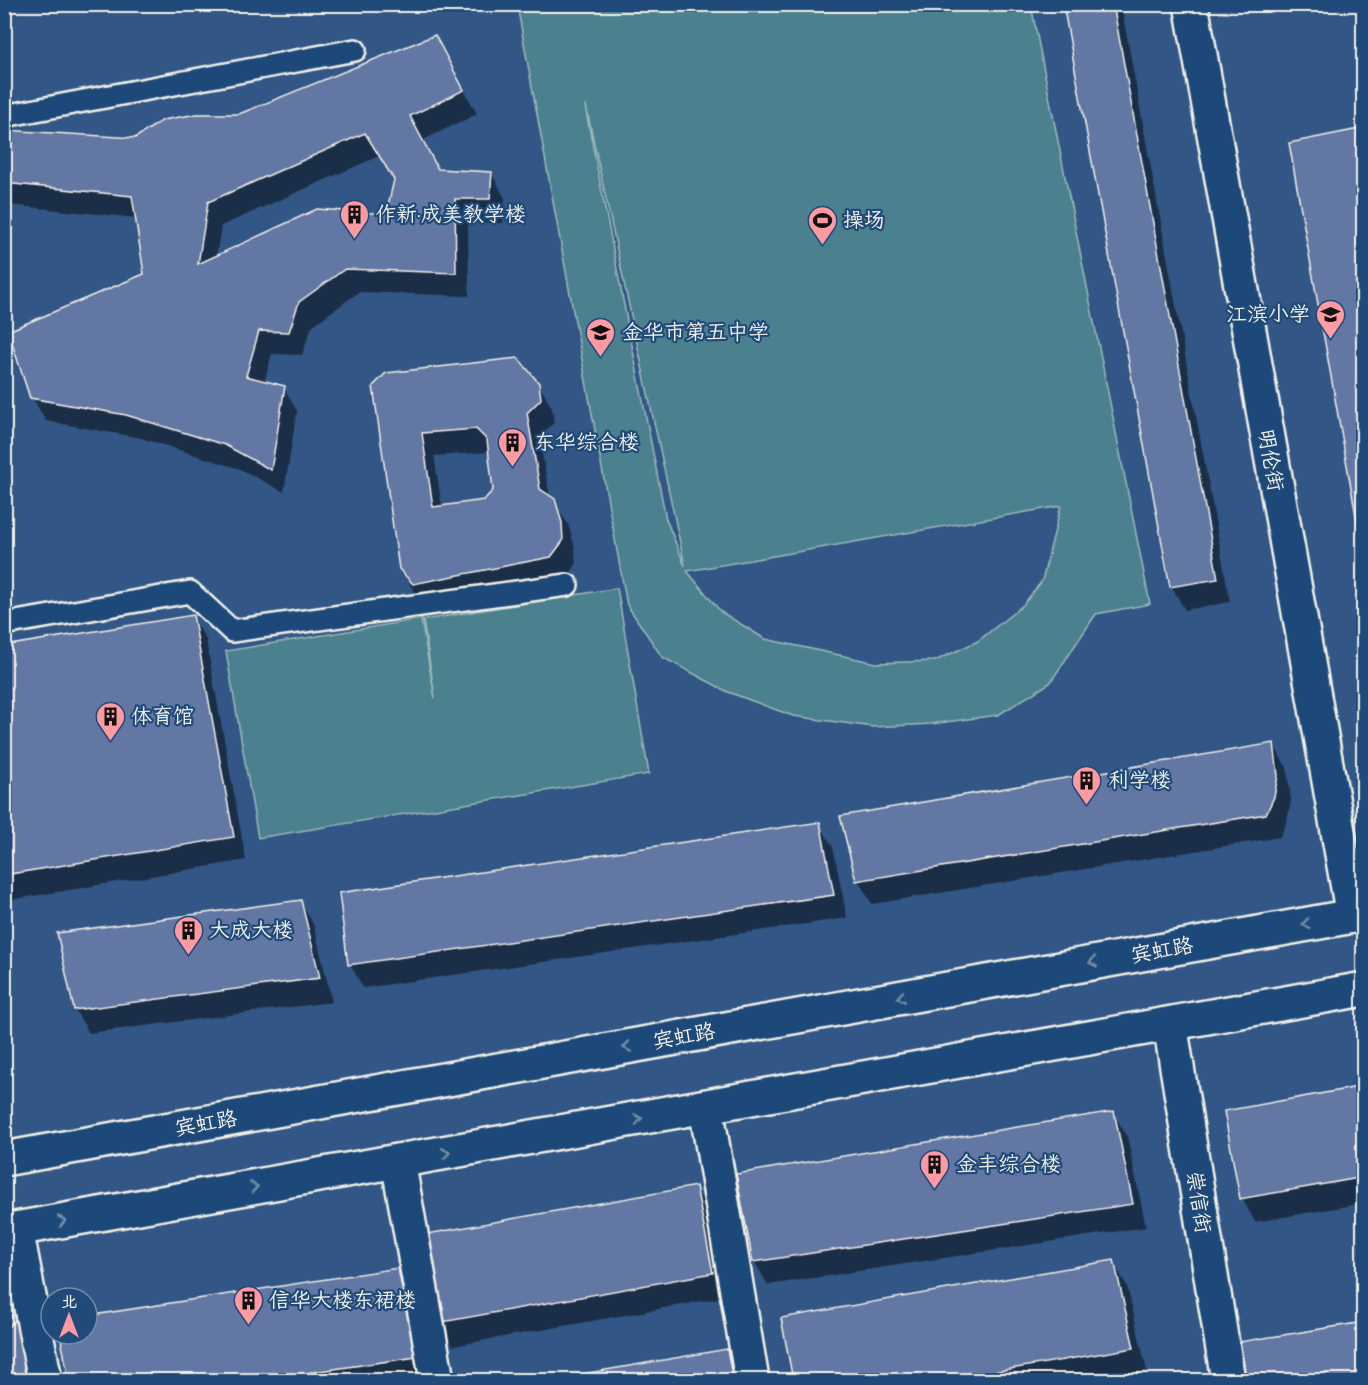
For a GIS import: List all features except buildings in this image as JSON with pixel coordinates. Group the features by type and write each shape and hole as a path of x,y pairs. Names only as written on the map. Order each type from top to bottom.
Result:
{"main road":[{"name":"明伦街","path":"1191,4 1358,915"},
{"name":"宾虹路","path":"4,1159 1358,915"},
{"path":"45,1380 10,1230 1364,989"},
{"name":"崇信街","path":"1170,1024 1228,1380"},
{"path":"706,1107 752,1380"},
{"path":"398,1161 437,1380"}],"lane":[{"path":"4,116 355,50"},
{"path":"4,624 190,592 232,631 567,585"}],"green space":[{"name":"操场","path":"517,5 1031,5 1150,604 1096,614 1050,683 998,715 931,724 873,727 793,716 728,692 662,657 627,605","holes":["586,106 685,566 666,519","1061,506 1042,581 1023,605 978,641 935,661 876,663 765,639 721,612 687,571"]},
{"path":"617,588 649,774 258,838 226,651 421,619 435,698 423,620"}],"place":[{"name":"作新·成美教学楼","path":"354,240"},
{"name":"操场","path":"822,246"},
{"name":"江滨小学","path":"1331,340"},
{"name":"金华市第五中学","path":"601,358"},
{"name":"东华综合楼","path":"513,468"},
{"name":"体育馆","path":"110,742"},
{"name":"利学楼","path":"1087,806"},
{"name":"大成大楼","path":"188,956"},
{"name":"金丰综合楼","path":"935,1190"},
{"name":"信华大楼东裙楼","path":"248,1326"}]}
